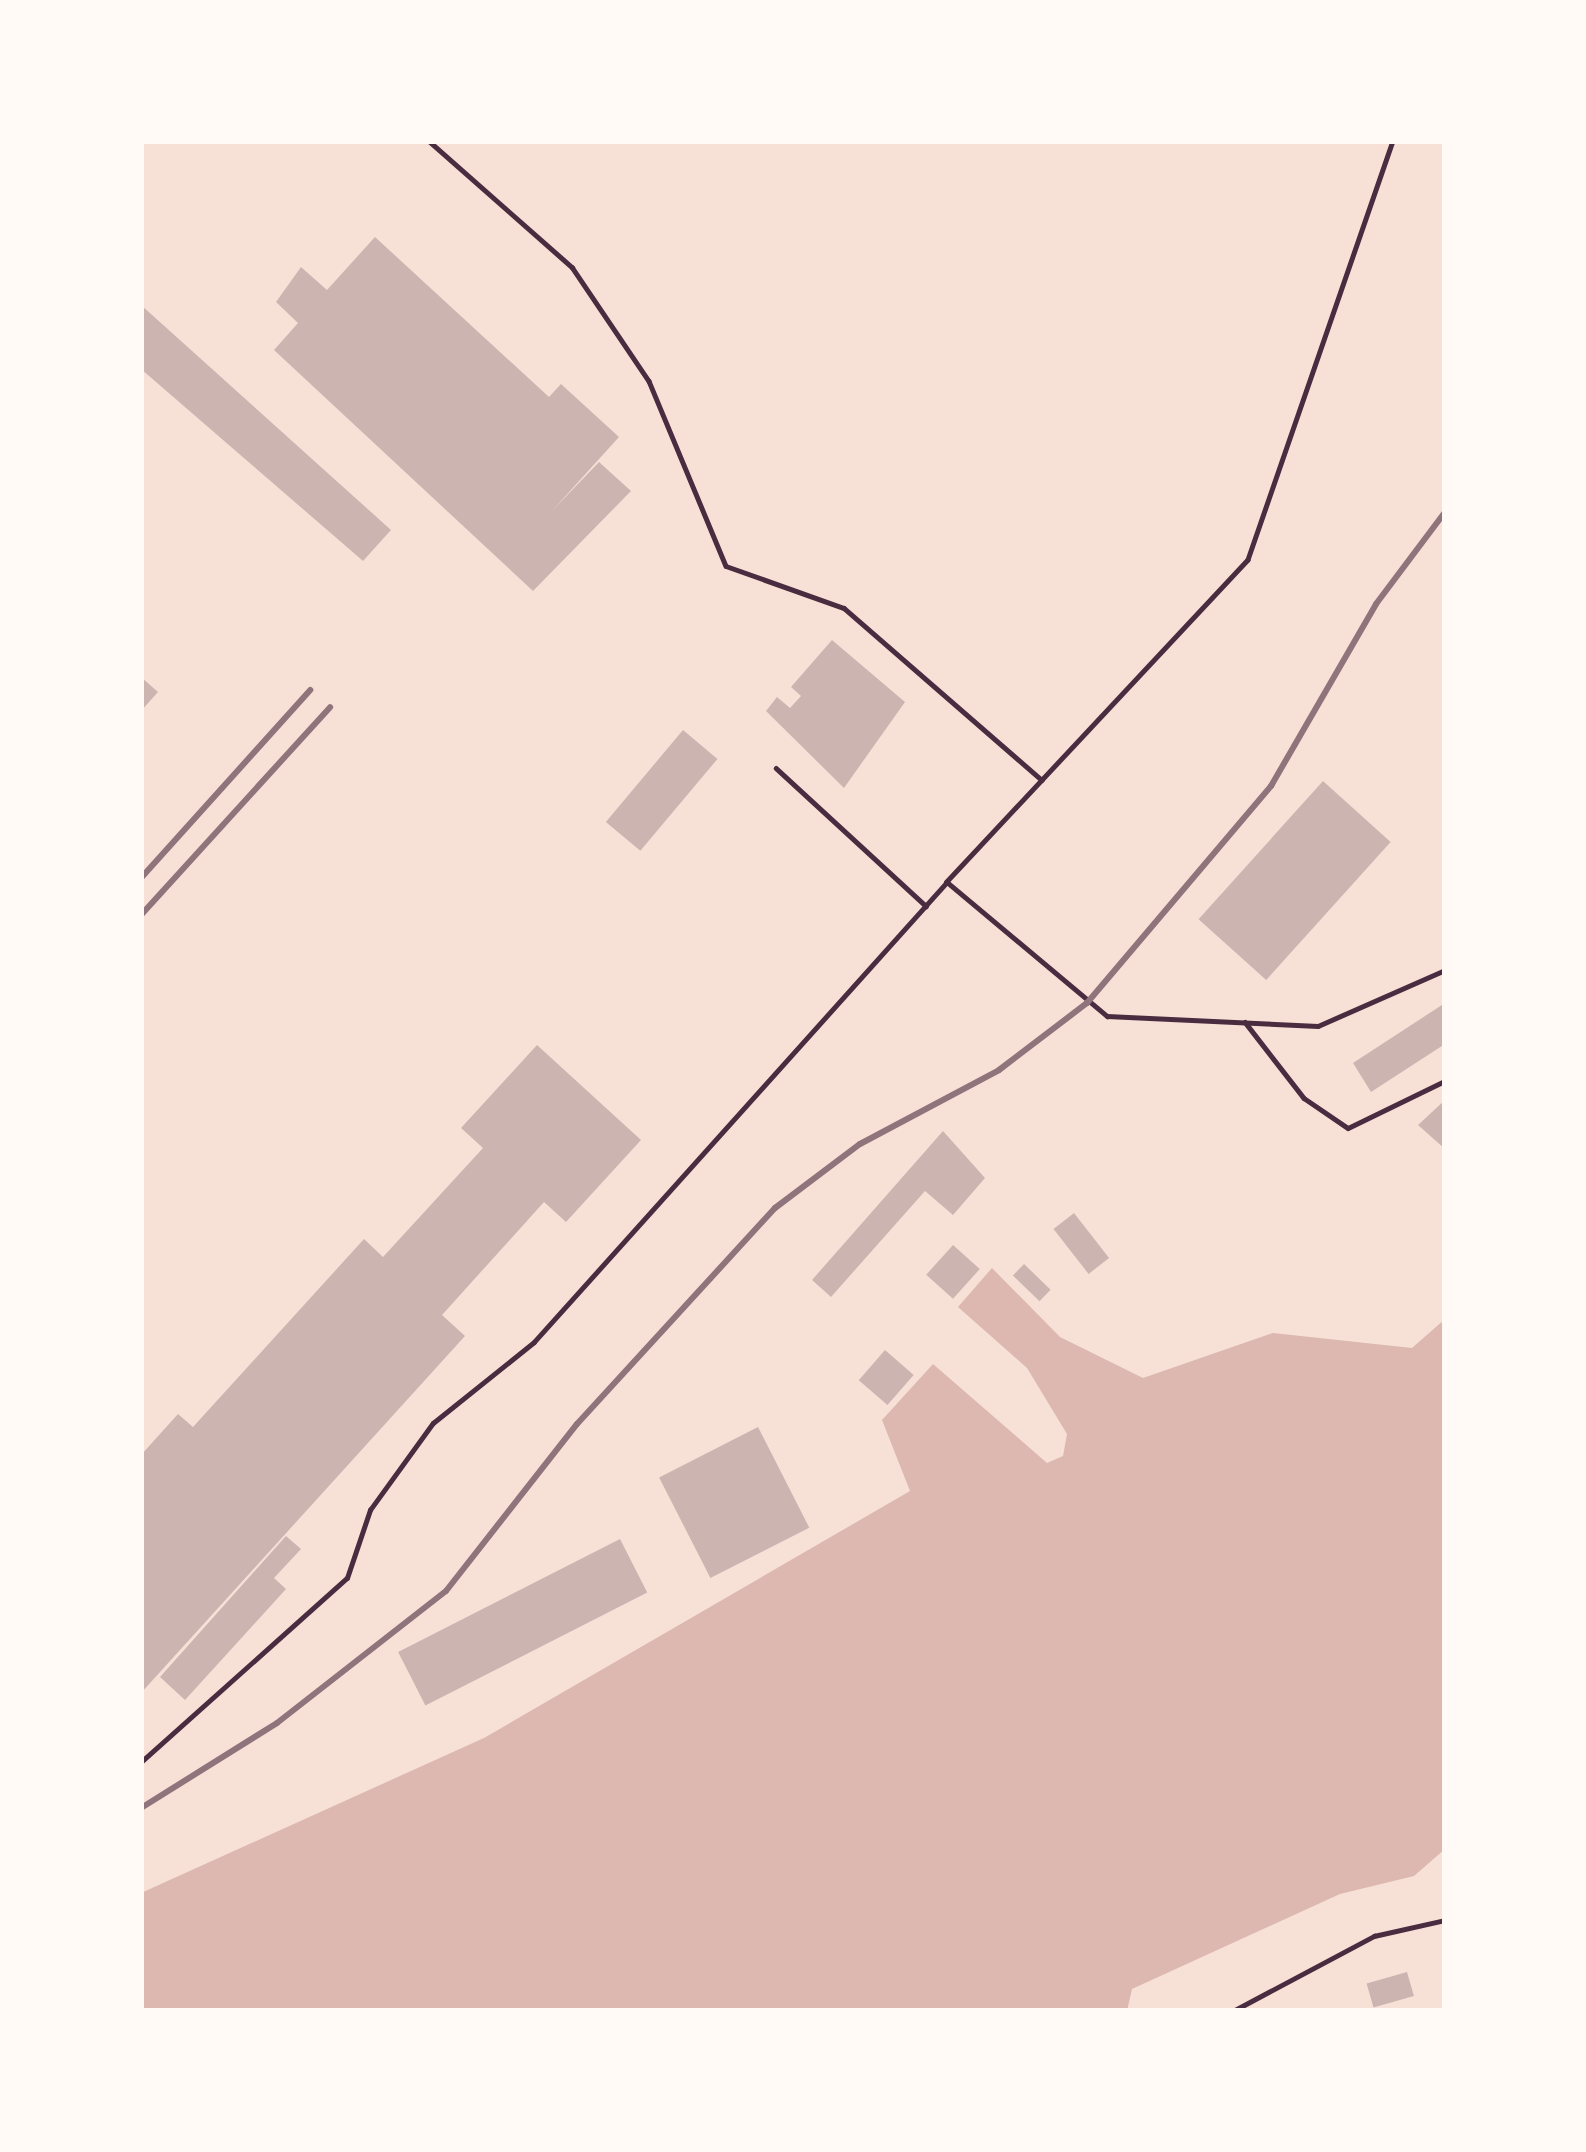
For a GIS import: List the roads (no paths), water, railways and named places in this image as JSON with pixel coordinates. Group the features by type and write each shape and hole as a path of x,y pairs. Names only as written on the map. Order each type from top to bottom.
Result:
{"lane":[{"path":"429,141 572,266 650,381 727,566 844,608 1042,780"},
{"path":"141,1762 347,1578 370,1510 433,1423 534,1342 947,882 1248,560 1393,141"},
{"path":"776,768 926,906"},
{"path":"947,882 1107,1016 1318,1026 1445,970"},
{"path":"1245,1022 1304,1098 1348,1128 1445,1081"}],"railway":[{"path":"141,1808 277,1723 446,1591 577,1424 775,1208 860,1144 999,1070 1087,1003 1271,786 1376,604 1445,512"},
{"path":"141,878 310,690"},
{"path":"141,915 330,707"}]}
